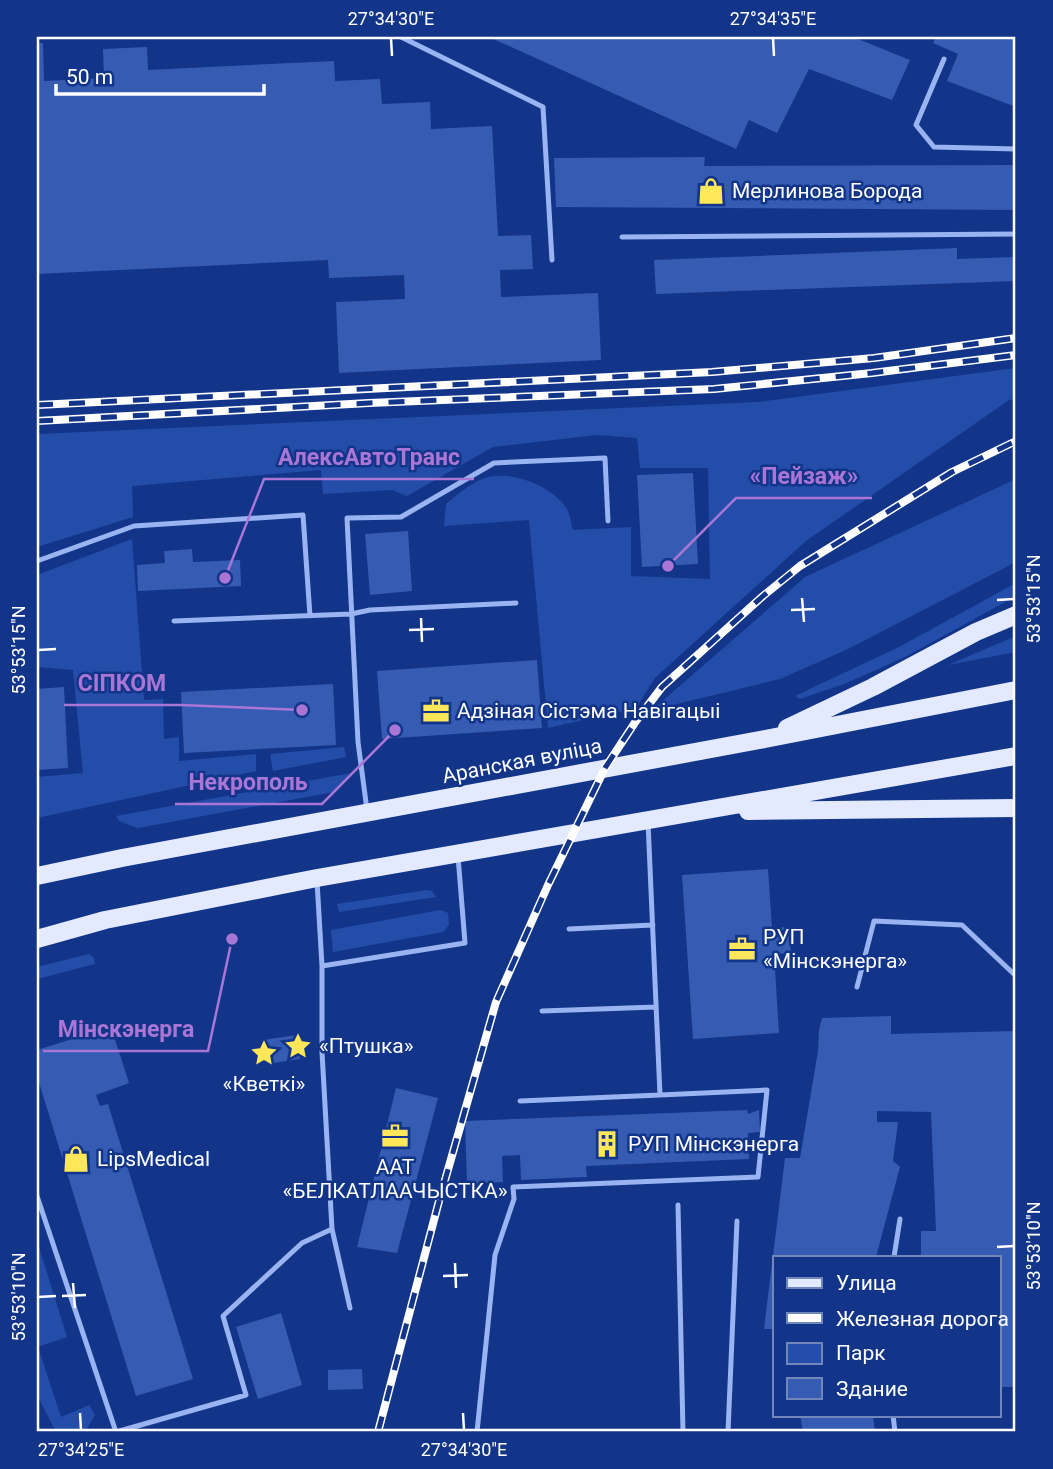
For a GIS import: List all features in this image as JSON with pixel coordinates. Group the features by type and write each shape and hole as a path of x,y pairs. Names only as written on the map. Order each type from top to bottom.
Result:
{"main road":[{"path":"765,739 873,687 976,632 1016,615"},
{"name":"Аранская вуліца","path":"37,876 1016,690"},
{"path":"37,939 105,920 317,878 1016,756"},
{"path":"695,811 1016,808"}],"lane":[{"path":"401,37 543,107 552,260"},
{"path":"944,59 916,125 934,147 1016,149"},
{"path":"622,237 1016,234"},
{"path":"368,813 358,742 347,517 401,517 494,463 605,458 608,521"},
{"path":"37,561 134,526 303,515 310,615"},
{"path":"174,621 351,614 516,603"},
{"path":"648,819 660,1095"},
{"path":"322,966 465,943 458,853"},
{"path":"317,878 331,1229 350,1308"},
{"path":"857,987 874,921 962,925 1016,976"},
{"path":"569,929 653,925"},
{"path":"541,1011 656,1007"},
{"path":"477,1432 495,1255 514,1199 513,1187 758,1177 767,1090 520,1101"},
{"path":"37,1196 116,1432 246,1395 223,1317 302,1243 331,1229"},
{"path":"678,1205 683,1432"},
{"path":"894,1256 900,1219"},
{"path":"729,1432 737,1221"}],"green space":[{"path":"1016,368 1016,399 1009,400 806,541 655,678 636,708 548,728 529,520 444,526 446,504 482,479 498,476 520,478 542,487 561,501 568,511 573,530 631,527 631,576 710,579 708,468 640,468 637,438 597,435 493,447 407,496 392,490 323,494 321,470 132,486 133,517 37,547 37,434 758,402"},
{"path":"1016,479 1016,562 848,649 780,679 652,710 805,577"},
{"path":"132,539 144,700 163,699 164,739 179,737 179,761 256,754 256,771 37,818 37,777 83,773 73,670 37,667 37,575"},
{"path":"1016,583 1016,596 903,658 844,684 800,699 795,696 899,647"},
{"path":"1016,636 1016,652 948,665"},
{"path":"344,747 346,757 273,771 270,754"},
{"path":"351,773 334,792 138,828 119,821 116,816"},
{"path":"432,891 436,897 339,912 337,904"},
{"path":"440,910 448,913 449,925 443,932 333,952 331,930"},
{"path":"89,954 94,958 95,964 37,979 37,967"},
{"path":"37,1241 67,1337 38,1347 61,1417 89,1405 95,1415 85,1432 56,1432 37,1395"}],"building":[{"path":"489,37 853,37 910,60 892,100 809,69 777,133 749,120 736,149"},
{"path":"936,37 1016,37 1016,107 947,81 958,54 933,43"},
{"path":"37,43 43,43 44,81 104,78 103,49 147,47 148,70 334,61 335,81 380,79 382,104 430,102 431,129 492,126 498,236 531,235 533,269 500,270 501,297 598,293 601,360 339,373 336,302 405,299 404,275 329,278 328,260 37,274"},
{"path":"705,157 704,166 1016,165 1016,210 556,207 554,158"},
{"path":"957,248 957,259 1016,257 1016,281 656,294 654,260"},
{"path":"693,473 698,564 642,567 637,475"},
{"path":"408,531 412,591 370,595 365,534"},
{"path":"192,549 193,562 240,560 241,586 138,591 137,565 165,563 164,551"},
{"path":"537,660 542,728 382,739 377,671"},
{"path":"333,684 336,745 184,753 181,692"},
{"path":"64,687 68,768 37,770 37,689"},
{"path":"768,869 772,928 789,927 791,953 774,954 779,1033 693,1039 682,875"},
{"path":"891,1016 891,1034 1016,1031 1016,1387 1000,1387 1000,1256 921,1256 921,1231 936,1231 931,1112 877,1111 877,1122 898,1122 893,1161 900,1167 876,1256 773,1256 773,1329 764,1329 785,1158 800,1158 822,1018"},
{"path":"111,1027 129,1083 96,1095 100,1106 108,1104 193,1379 136,1396 37,1076 37,1050"},
{"path":"297,1035 300,1059 266,1064 262,1040"},
{"path":"396,1088 438,1098 397,1253 357,1247"},
{"name":"РУП Мінскэнерга","path":"747,1110 748,1114 759,1110 760,1132 748,1133 749,1159 586,1166 587,1177 521,1180 520,1155 502,1156 503,1182 467,1184 465,1121"},
{"path":"281,1313 302,1385 258,1399 236,1327"},
{"path":"362,1369 363,1389 328,1390 328,1370"},
{"path":"800,1416 873,1416 875,1432 803,1432"}],"railway":[{"path":"37,405 712,372 874,358 1016,338"},
{"path":"37,421 369,403 714,389 1016,355"},
{"path":"378,1432 439,1201 496,1002 548,885 605,768 662,687 800,566 952,472 1016,441"}],"place":[{"name":"Мерлинова Борода","path":"711,191"},
{"name":"«Пейзаж»","path":"668,566"},
{"name":"АлексАвтоТранс","path":"225,578"},
{"name":"СІПКОМ","path":"302,710"},
{"name":"Адзіная Сістэма Навігацыі","path":"436,711"},
{"name":"Некрополь","path":"395,730"},
{"name":"Мінскэнерга","path":"232,939"},
{"name":"РУП «Мінскэнерга»","path":"742,949"},
{"name":"«Птушка»","path":"298,1046"},
{"name":"«Кветкі»","path":"264,1053"},
{"name":"ААТ «БЕЛКАТЛААЧЫСТКА»","path":"395,1136"},
{"name":"РУП Мінскэнерга","path":"607,1144"},
{"name":"LipsMedical","path":"76,1159"}]}
